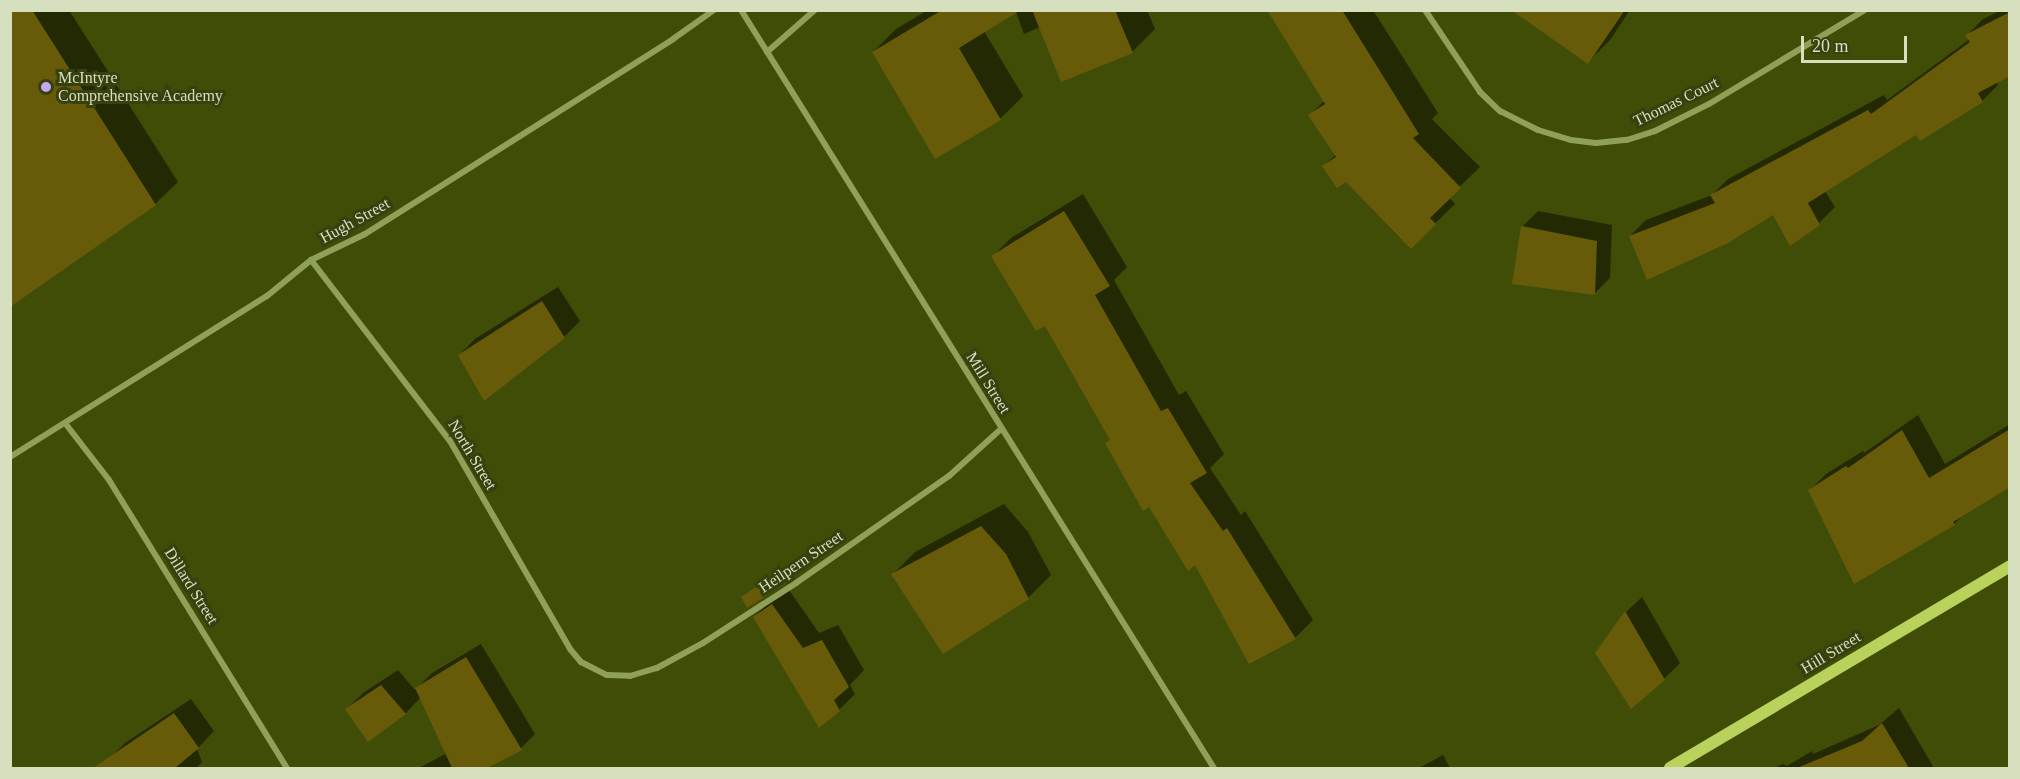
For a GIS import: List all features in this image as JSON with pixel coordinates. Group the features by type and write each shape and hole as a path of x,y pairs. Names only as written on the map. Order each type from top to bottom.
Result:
{"street":[{"name":"Hugh Street","path":"10,457 267,296 311,260 365,234 673,39 714,10"},
{"name":"Mill Street","path":"741,10 1214,768"},
{"path":"768,52 815,10"},
{"name":"Thomas Court","path":"1425,10 1480,92 1500,111 1538,130 1571,140 1596,143 1627,140 1655,131 1709,104 1865,10"},
{"name":"North Street","path":"311,260 354,320 438,425 570,649 581,662 597,672"},
{"name":"Dillard Street","path":"65,423 109,480 287,768"},
{"name":"Heilpern Street","path":"597,672 630,676 657,668 704,643 796,583 949,476 1001,429"},
{"name":"Hill Street","path":"1670,768 2010,566"}],"building":[{"name":"McIntyre Comprehensive Academy","path":"10,10 32,10 156,205 10,307"},
{"path":"942,10 1021,10 959,48 1001,120 935,159 872,52"},
{"path":"1032,10 1115,10 1133,53 1061,82"},
{"path":"1267,10 1342,10 1419,134 1413,138 1461,188 1430,218 1436,224 1411,249 1346,182 1337,188 1322,166 1336,157 1308,115 1325,104"},
{"path":"1511,10 1625,10 1588,64"},
{"path":"2010,12 2010,76 1978,93 1983,102 1920,141 1916,135 1808,203 1820,225 1790,246 1773,215 1728,243 1647,280 1629,236 1715,203 1710,195 1868,110 1871,114 1970,42 1965,35"},
{"path":"1064,211 1110,286 1095,295 1161,411 1168,408 1207,473 1190,483 1223,531 1227,528 1296,639 1249,664 1195,565 1188,571 1149,507 1143,511 1105,443 1110,440 1045,326 1036,331 991,256"},
{"path":"1521,226 1597,241 1595,295 1512,284"},
{"path":"542,301 565,338 484,401 458,355"},
{"path":"2010,429 2010,487 1953,522 1955,525 1854,584 1808,490 1846,466 1848,468 1902,430 1929,478"},
{"path":"981,526 1006,554 1029,599 943,654 891,574"},
{"path":"759,585 766,596 747,608 741,597"},
{"path":"772,604 803,648 822,640 849,687 834,700 840,711 819,728 753,617"},
{"path":"1625,611 1665,680 1631,709 1595,653"},
{"path":"466,657 522,750 488,768 452,768 415,688"},
{"path":"381,685 406,714 368,742 345,709"},
{"path":"174,713 199,748 175,768 93,768"},
{"path":"1882,723 1909,768 1797,768 1862,741"}],"place":[{"name":"McIntyre Comprehensive Academy","path":"46,87"}]}
